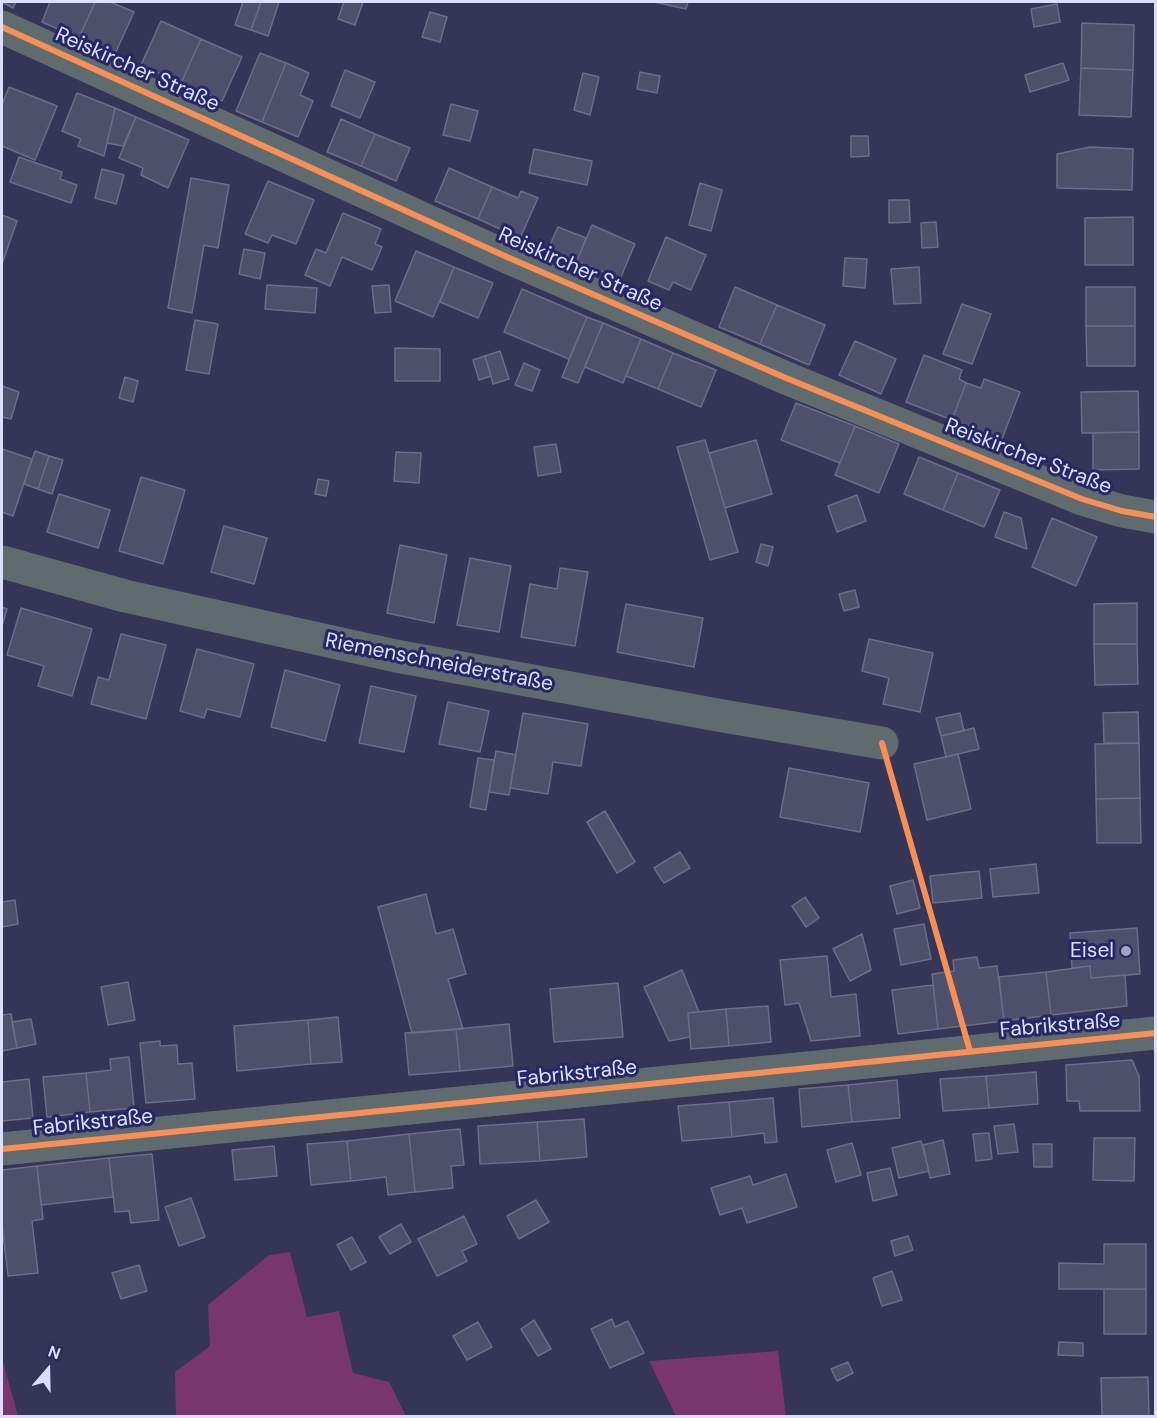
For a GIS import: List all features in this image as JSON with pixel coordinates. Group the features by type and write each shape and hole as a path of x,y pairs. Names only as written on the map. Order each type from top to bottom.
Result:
{"street":[{"name":"Reiskircher Straße","path":"3,32 507,257 786,378 1082,499 1122,511 1155,517"},
{"name":"Riemenschneiderstraße","path":"2,562 124,596 396,657 882,743"},
{"name":"Fabrikstraße","path":"2,1149 1155,1033"}],"shaded area":[{"path":"290,1252 307,1317 339,1311 353,1373 389,1382 406,1416 176,1416 175,1372 210,1346 208,1305 269,1255"},
{"path":"778,1351 786,1416 676,1416 649,1361"},
{"path":"2,1358 18,1416 2,1416"}],"building":[{"path":"2,2 16,2 13,8"},
{"path":"50,2 95,2 79,38 42,22"},
{"path":"95,2 110,2 134,12 115,54 79,38"},
{"path":"243,2 261,2 251,30 235,25"},
{"path":"261,2 279,2 268,36 251,30"},
{"path":"344,2 363,2 355,25 338,19"},
{"path":"654,2 688,2 686,9"},
{"path":"1057,4 1060,22 1034,27 1031,9"},
{"path":"430,12 447,17 440,42 422,37"},
{"path":"161,21 201,39 181,83 141,65"},
{"path":"1082,23 1134,25 1133,70 1081,68"},
{"path":"201,39 242,57 222,101 181,83"},
{"path":"260,53 286,63 262,122 236,111"},
{"path":"286,63 309,73 300,95 313,101 298,137 262,122"},
{"path":"1063,63 1069,80 1030,92 1025,75"},
{"path":"1081,68 1133,70 1131,117 1079,115"},
{"path":"345,70 375,82 360,118 331,106"},
{"path":"640,72 660,76 657,93 637,89"},
{"path":"583,73 599,77 590,115 574,110"},
{"path":"9,87 57,106 35,160 2,146 2,105"},
{"path":"77,93 115,108 104,156 78,146 81,139 62,131"},
{"path":"451,104 478,111 470,141 443,135"},
{"path":"115,108 136,117 123,146 107,143"},
{"path":"136,117 189,140 168,188 141,175 143,168 119,158"},
{"path":"341,119 375,134 361,166 327,152"},
{"path":"375,134 410,148 396,181 361,166"},
{"path":"851,136 868,136 869,156 851,157"},
{"path":"1090,147 1133,149 1132,190 1057,188 1057,154"},
{"path":"534,149 592,161 587,185 529,173"},
{"path":"19,157 62,172 60,179 77,185 71,203 10,182"},
{"path":"449,168 492,187 478,219 435,201"},
{"path":"102,169 124,175 116,204 95,198"},
{"path":"191,178 229,185 218,248 204,245 192,313 168,308"},
{"path":"268,181 314,200 296,244 272,235 268,243 245,234"},
{"path":"700,183 722,190 711,231 689,225"},
{"path":"492,187 518,198 521,191 538,198 520,238 478,219"},
{"path":"889,200 909,200 910,222 889,223"},
{"path":"343,213 381,229 375,244 382,247 372,270 342,257 330,286 305,275 316,249 326,253"},
{"path":"2,215 17,221 2,264"},
{"path":"1133,217 1133,265 1085,265 1085,218"},
{"path":"936,222 938,247 922,248 921,223"},
{"path":"592,225 635,244 620,279 577,261"},
{"path":"558,227 586,238 577,261 548,249"},
{"path":"666,237 706,255 691,290 673,282 669,290 648,281"},
{"path":"244,249 265,253 260,279 239,274"},
{"path":"416,251 454,267 433,317 395,301"},
{"path":"845,258 867,259 865,288 843,286"},
{"path":"454,267 493,283 478,318 440,302"},
{"path":"919,267 921,303 894,304 891,269"},
{"path":"267,285 317,288 315,313 265,309"},
{"path":"389,285 391,312 375,313 372,286"},
{"path":"735,287 777,305 760,344 719,327"},
{"path":"1086,287 1135,287 1135,326 1086,326"},
{"path":"522,289 587,317 569,359 504,332"},
{"path":"962,304 991,314 972,364 943,354"},
{"path":"777,305 825,325 809,365 760,344"},
{"path":"587,317 603,323 578,383 562,377"},
{"path":"195,320 218,324 209,374 186,370"},
{"path":"603,323 641,339 623,383 585,367"},
{"path":"1086,326 1135,326 1135,366 1087,366"},
{"path":"641,339 673,353 658,389 626,376"},
{"path":"855,341 896,359 881,394 839,375"},
{"path":"395,348 440,349 440,381 395,381"},
{"path":"500,351 509,379 493,384 485,356"},
{"path":"673,353 716,370 701,407 658,389"},
{"path":"924,355 962,370 959,379 966,383 952,420 906,402"},
{"path":"485,356 491,376 479,380 473,360"},
{"path":"524,363 540,370 532,391 515,385"},
{"path":"125,377 138,381 133,402 119,398"},
{"path":"984,379 1020,392 1002,439 952,420 966,383 981,388"},
{"path":"2,386 19,392 11,419 2,417"},
{"path":"1138,391 1139,432 1082,433 1081,392"},
{"path":"796,403 855,426 840,463 781,440"},
{"path":"855,426 899,444 879,493 835,475"},
{"path":"1139,432 1139,469 1093,470 1093,433"},
{"path":"705,440 738,552 710,560 677,447"},
{"path":"756,440 772,494 725,508 709,453"},
{"path":"556,444 561,472 538,476 534,447"},
{"path":"2,449 32,459 13,516 2,512"},
{"path":"35,451 49,456 38,489 24,484"},
{"path":"396,452 421,453 419,483 394,481"},
{"path":"49,456 63,460 52,494 38,489"},
{"path":"919,457 958,473 943,510 904,494"},
{"path":"958,473 1000,490 984,527 943,510"},
{"path":"141,477 185,490 163,564 119,551"},
{"path":"318,479 329,481 326,496 315,494"},
{"path":"59,494 110,510 98,548 47,532"},
{"path":"857,495 866,521 837,532 828,506"},
{"path":"1004,512 1021,518 1027,549 995,537"},
{"path":"1052,518 1097,537 1076,586 1032,567"},
{"path":"224,526 267,538 254,584 211,572"},
{"path":"761,544 773,547 768,566 756,562"},
{"path":"400,545 447,555 434,623 387,613"},
{"path":"470,558 511,566 499,632 457,625"},
{"path":"560,568 588,572 575,646 521,637 530,584 557,589"},
{"path":"855,590 859,607 844,611 839,594"},
{"path":"1137,603 1137,644 1094,644 1094,604"},
{"path":"626,604 703,618 694,667 617,652"},
{"path":"2,607 7,609 2,626"},
{"path":"21,608 92,629 72,696 38,686 44,666 7,655"},
{"path":"121,634 166,645 146,719 91,704 98,677 109,680"},
{"path":"869,639 933,653 920,712 883,704 889,678 862,671"},
{"path":"1094,644 1137,644 1138,684 1095,685"},
{"path":"197,649 254,664 240,717 207,709 204,718 180,711"},
{"path":"285,670 340,685 325,741 271,727"},
{"path":"371,686 416,696 404,752 359,743"},
{"path":"448,702 489,711 480,752 439,744"},
{"path":"1138,712 1139,743 1104,743 1103,713"},
{"path":"523,713 588,724 581,766 553,762 548,794 510,788"},
{"path":"960,713 964,731 941,736 936,718"},
{"path":"974,728 979,749 946,757 941,736"},
{"path":"1139,743 1140,798 1096,799 1095,744"},
{"path":"496,751 516,755 509,795 489,792"},
{"path":"958,754 971,809 927,820 914,764"},
{"path":"478,758 494,760 486,810 470,807"},
{"path":"789,768 869,783 860,832 780,817"},
{"path":"1140,798 1141,843 1097,843 1096,799"},
{"path":"605,811 635,862 617,873 587,822"},
{"path":"680,852 690,868 664,883 654,868"},
{"path":"1036,864 1039,893 993,897 990,869"},
{"path":"979,871 982,898 933,903 930,876"},
{"path":"913,880 920,908 897,914 890,886"},
{"path":"426,894 436,934 453,929 466,974 448,979 463,1029 412,1033 378,907"},
{"path":"805,897 819,918 806,927 792,906"},
{"path":"15,900 18,924 2,927 2,902"},
{"path":"924,924 931,959 901,965 894,929"},
{"path":"1137,928 1140,974 1091,978 1090,966 1072,968 1070,933"},
{"path":"862,934 871,970 850,981 833,949"},
{"path":"827,956 831,997 856,994 860,1036 811,1041 799,1003 785,1005 780,960"},
{"path":"977,957 979,968 997,966 1004,1021 938,1029 932,974 954,971 953,960"},
{"path":"1090,966 1091,978 1125,975 1127,1006 1051,1015 1046,972"},
{"path":"682,970 699,1012 688,1013 690,1037 669,1041 644,987"},
{"path":"1046,972 1051,1015 1004,1021 999,977"},
{"path":"128,982 135,1020 108,1025 101,987"},
{"path":"618,983 623,1037 554,1042 550,989"},
{"path":"933,985 938,1029 898,1034 892,990"},
{"path":"768,1006 771,1042 729,1046 726,1009"},
{"path":"726,1009 729,1046 691,1049 688,1013"},
{"path":"11,1014 17,1048 2,1051 2,1015"},
{"path":"338,1017 342,1062 311,1064 308,1020"},
{"path":"31,1019 36,1044 17,1048 12,1022"},
{"path":"308,1020 311,1064 237,1071 234,1026"},
{"path":"509,1024 513,1066 460,1071 456,1029"},
{"path":"456,1029 460,1071 409,1075 405,1033"},
{"path":"160,1041 160,1046 177,1045 178,1064 192,1063 195,1099 146,1103 140,1043"},
{"path":"129,1057 134,1108 90,1112 86,1073 111,1070 110,1059"},
{"path":"1132,1060 1139,1076 1140,1111 1080,1111 1079,1101 1067,1101 1066,1065"},
{"path":"1036,1072 1038,1104 989,1108 986,1076"},
{"path":"86,1073 90,1112 47,1117 43,1077"},
{"path":"986,1076 989,1108 943,1111 940,1079"},
{"path":"29,1079 33,1118 2,1121 2,1082"},
{"path":"897,1080 900,1118 852,1122 848,1085"},
{"path":"848,1085 852,1122 802,1127 799,1089"},
{"path":"773,1098 777,1142 765,1143 764,1133 732,1137 729,1102"},
{"path":"729,1102 732,1137 682,1141 678,1106"},
{"path":"584,1119 587,1157 540,1161 537,1122"},
{"path":"537,1122 540,1161 480,1164 478,1126"},
{"path":"1014,1124 1018,1152 998,1154 994,1126"},
{"path":"460,1129 464,1165 451,1166 453,1188 415,1192 409,1134"},
{"path":"989,1133 992,1159 976,1161 973,1134"},
{"path":"409,1134 415,1192 388,1195 386,1177 351,1181 347,1141"},
{"path":"1094,1138 1135,1138 1134,1181 1093,1180"},
{"path":"943,1140 950,1174 930,1178 923,1145"},
{"path":"347,1141 351,1181 311,1185 307,1144"},
{"path":"921,1141 929,1171 899,1178 892,1148"},
{"path":"852,1143 861,1175 836,1182 827,1150"},
{"path":"1033,1144 1052,1144 1052,1167 1034,1167"},
{"path":"274,1146 277,1176 235,1180 232,1150"},
{"path":"152,1154 159,1220 131,1223 129,1211 115,1212 109,1158"},
{"path":"109,1158 113,1197 41,1205 37,1166"},
{"path":"37,1166 43,1219 32,1221 38,1273 8,1276 2,1224 2,1170"},
{"path":"890,1168 897,1195 873,1201 867,1173"},
{"path":"786,1174 797,1207 747,1223 742,1208 720,1215 711,1188 750,1176 753,1185"},
{"path":"191,1198 205,1237 179,1246 165,1207"},
{"path":"536,1200 549,1222 519,1239 507,1216"},
{"path":"464,1216 477,1244 462,1251 467,1261 437,1276 418,1239"},
{"path":"401,1224 411,1242 390,1254 379,1237"},
{"path":"908,1236 913,1250 895,1256 891,1241"},
{"path":"352,1237 366,1262 351,1270 337,1245"},
{"path":"1104,1244 1146,1244 1146,1289 1059,1289 1059,1263 1104,1264"},
{"path":"139,1265 147,1291 121,1299 112,1273"},
{"path":"892,1271 902,1300 882,1306 873,1278"},
{"path":"1104,1289 1146,1289 1146,1334 1104,1334"},
{"path":"612,1319 615,1327 628,1321 644,1353 610,1368 591,1329"},
{"path":"534,1320 551,1349 538,1356 521,1329"},
{"path":"478,1322 492,1347 467,1360 453,1336"},
{"path":"1059,1342 1083,1343 1083,1356 1058,1355"},
{"path":"848,1362 853,1373 837,1381 831,1369"},
{"path":"1148,1377 1149,1416 1102,1416 1101,1378"}],"cycle path":[{"path":"2,27 507,257 786,378 1082,499 1122,511 1156,517"},
{"path":"882,743 970,1051"},
{"path":"2,1149 1156,1033"}],"place":[{"name":"Eisel","path":"1126,951"}]}
